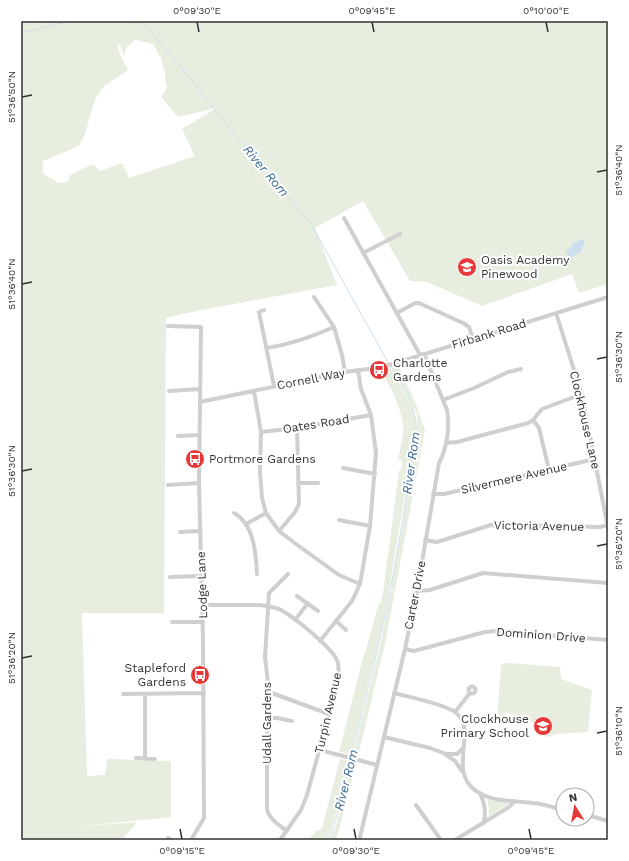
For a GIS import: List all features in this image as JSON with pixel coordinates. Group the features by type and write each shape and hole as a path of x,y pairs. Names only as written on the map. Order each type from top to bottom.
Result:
{"street":[{"name":"Carter Drive","path":"344,218 418,351 425,356 443,400 448,417 444,454 439,463 417,591 405,649 360,840"},
{"path":"363,253 400,234"},
{"path":"314,297 334,327 345,372"},
{"name":"Firbank Road","path":"422,354 608,298"},
{"path":"396,313 420,302 463,322 469,327 473,338"},
{"path":"264,310 259,312 274,386"},
{"name":"Clockhouse Lane","path":"556,313 580,388 608,526"},
{"name":"Lodge Lane","path":"168,326 201,327 199,483 203,605 204,818 191,840"},
{"path":"267,348 290,344 312,337 334,327"},
{"name":"Cornell Way","path":"200,402 345,372 385,366 422,354"},
{"path":"443,400 474,388 508,372 521,369"},
{"path":"320,641 352,601 360,584 370,526 376,453 371,415 362,389 358,370"},
{"path":"446,442 457,442 528,423 534,420 542,409 574,397 580,388"},
{"path":"169,391 200,389"},
{"path":"254,391 261,432 260,472 262,498 266,513 279,531 339,575 360,584"},
{"path":"574,397 583,402"},
{"name":"Oates Road","path":"261,432 297,428 371,415"},
{"path":"534,420 539,428 549,470"},
{"path":"279,531 295,512 299,504 297,428"},
{"path":"178,436 199,435"},
{"name":"Silvermere Avenue","path":"433,494 444,494 595,459"},
{"path":"343,468 375,474"},
{"path":"168,485 199,483"},
{"path":"298,483 318,483"},
{"path":"234,513 242,517 254,543 257,574"},
{"path":"246,524 266,513"},
{"path":"339,520 370,526"},
{"name":"Victoria Avenue","path":"426,540 437,542 491,525 608,526"},
{"path":"180,532 200,530"},
{"path":"417,591 430,590 483,573 608,583"},
{"name":"Udall Gardens","path":"287,831 272,819 268,814 267,809 269,692 265,657 265,640 269,593 288,574"},
{"path":"170,577 201,576"},
{"path":"297,596 318,611"},
{"path":"295,620 308,603"},
{"name":"Turpin Avenue","path":"203,605 269,606 280,609 320,641 335,656 339,669 338,681 307,795 301,810 280,840"},
{"path":"172,622 203,622"},
{"path":"336,622 346,630"},
{"name":"Dominion Drive","path":"405,649 414,651 485,632 496,631 608,640"},
{"path":"269,692 328,714"},
{"path":"124,694 204,693"},
{"path":"394,693 446,708 455,712 462,718 465,729 463,772"},
{"path":"455,712 470,693"},
{"path":"145,694 145,758"},
{"path":"268,718 278,718 292,721"},
{"path":"384,737 430,748 446,754 455,761 463,772 468,784 480,793 493,799 532,803 555,808"},
{"path":"446,754 457,754 463,748"},
{"path":"320,750 377,765"},
{"path":"136,758 155,759"},
{"path":"480,793 486,813 484,823"},
{"path":"455,840 509,807 514,802"},
{"path":"416,805 441,840"},
{"path":"595,817 608,820"}],"shaded area":[{"path":"21,21 608,21 608,284 579,293 572,274 482,306 427,282 410,281 363,201 315,228 337,285 201,310 166,318 164,613 82,613 87,776 105,775 107,759 171,761 171,817 75,827 137,822 122,840 21,840","holes":["135,40 153,44 162,60 163,69 165,71 167,88 161,97 178,117 216,108 182,129 195,156 129,178 122,163 100,171 93,164 70,175 67,182 58,183 43,173 43,161 79,146 85,134 95,99 104,86 128,70 120,54 117,43 120,45 124,57 126,48"]},
{"path":"398,366 416,404 425,430 385,644 358,756 353,755 381,641 390,593 393,589 391,588 402,529 417,423 417,414 392,367"},
{"path":"390,368 398,380 395,380 399,382 413,409 416,424 407,487 404,492 405,494 392,572 390,571 392,573 380,639 378,638 379,640 368,685 366,683 368,686 351,754 339,752 364,654 379,603 381,603 399,471 401,470 402,460 398,460 404,430 402,417 392,391 381,370"},
{"path":"507,663 560,667 561,679 592,690 588,732 555,734 549,737 536,735 535,723 506,712 503,718 497,720 501,665"},
{"path":"340,759 350,761 349,766 347,765 348,767 331,832 325,840 308,840 317,830 320,831 322,828"},
{"path":"352,762 356,763 337,837 334,840 329,840 336,826"},
{"path":"487,799 510,803 489,816"}],"water":[{"path":"586,238 581,252 572,258 568,257 566,251 572,247 573,243"}],"waterway":[{"path":"21,33 70,21"},
{"name":"River Rom","path":"141,21 192,80 220,117 311,224 389,364"},
{"name":"River Rom","path":"351,757 391,587 416,430 416,422 412,405 391,367"},
{"name":"River Rom","path":"327,840 333,830 351,760"}],"place":[{"name":"Oasis Academy Pinewood","path":"467,267"},
{"name":"Charlotte Gardens","path":"379,370"},
{"name":"Portmore Gardens","path":"195,459"},
{"name":"Stapleford Gardens","path":"200,675"},
{"name":"Clockhouse Primary School","path":"543,726"}]}
